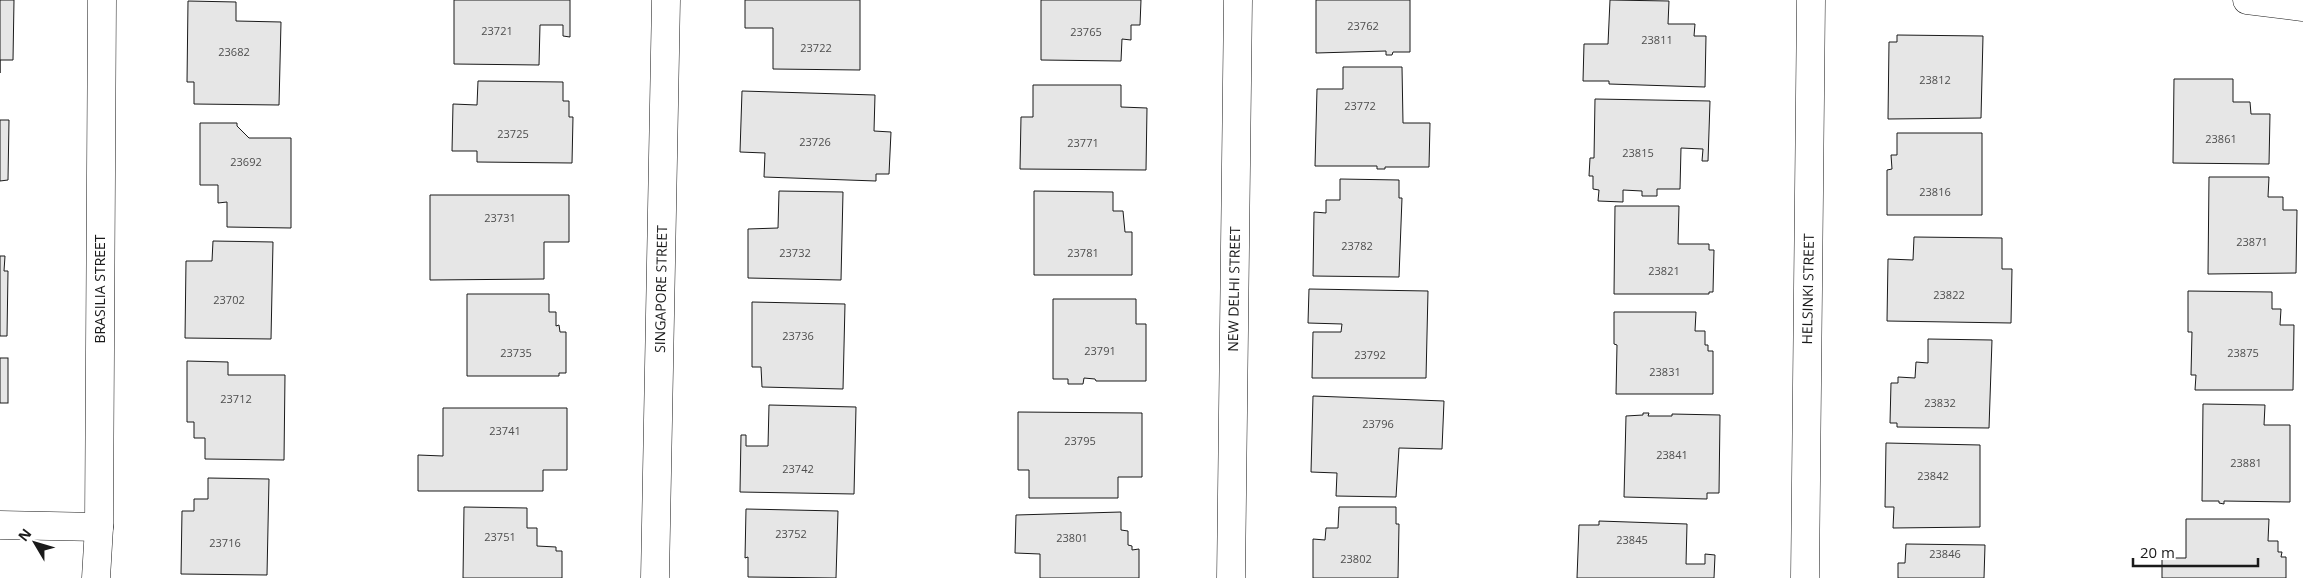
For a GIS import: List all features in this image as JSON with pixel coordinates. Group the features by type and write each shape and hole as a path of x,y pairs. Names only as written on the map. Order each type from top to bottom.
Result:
{"street":[{"name":"BRASILIA STREET","path":"96,578 99,527 102,0"},
{"name":"SINGAPORE STREET","path":"655,578 666,0"},
{"name":"NEW DELHI STREET","path":"1231,578 1238,0"},
{"name":"HELSINKI STREET","path":"1805,578 1811,0"},
{"path":"2247,0 2303,7"},
{"path":"0,526 99,527"}],"building":[{"path":"0,0 14,0 13,60 0,60"},
{"path":"454,0 570,0 570,37 563,36 563,25 540,25 539,65 454,64"},
{"path":"745,0 860,0 860,70 773,69 773,28 745,28"},
{"path":"1041,0 1141,0 1140,25 1131,25 1131,40 1122,39 1121,61 1041,60"},
{"path":"1316,0 1410,0 1410,52 1393,52 1392,55 1386,55 1386,51 1316,53"},
{"path":"1610,0 1669,1 1668,24 1695,24 1694,36 1706,36 1705,87 1609,84 1609,81 1583,81 1584,44 1608,44"},
{"path":"188,1 236,2 236,21 281,22 279,105 194,104 194,82 187,82"},
{"path":"1897,35 1983,36 1981,118 1888,119 1889,42 1897,42"},
{"path":"1343,67 1402,67 1403,123 1430,123 1429,167 1385,167 1385,169 1377,169 1377,166 1315,166 1317,89 1343,89"},
{"path":"2174,79 2233,79 2233,102 2250,102 2251,114 2270,114 2269,164 2173,163"},
{"path":"478,81 563,82 563,101 569,101 569,117 573,117 572,163 477,162 477,151 452,151 453,104 477,105"},
{"path":"1033,85 1121,85 1121,107 1147,108 1146,170 1020,169 1021,117 1033,117"},
{"path":"742,91 875,95 874,131 891,132 889,174 876,174 876,181 764,177 765,153 740,152"},
{"path":"1595,99 1710,101 1708,161 1702,161 1703,149 1681,148 1680,189 1657,189 1657,196 1642,196 1642,191 1623,190 1623,202 1598,201 1599,190 1593,189 1593,176 1589,176 1590,158 1594,158"},
{"path":"0,120 9,120 8,180 0,181"},
{"path":"200,123 237,123 237,126 249,138 291,138 291,228 227,227 227,202 218,203 218,185 200,185"},
{"path":"1897,133 1982,133 1982,215 1887,215 1887,170 1892,169 1891,155 1897,155"},
{"path":"2209,177 2269,177 2268,197 2283,197 2283,210 2297,210 2296,273 2208,274"},
{"path":"1340,179 1399,180 1399,198 1402,198 1399,277 1313,276 1314,212 1326,213 1326,200 1340,200"},
{"path":"779,191 843,192 841,280 748,278 748,229 778,228"},
{"path":"1034,191 1113,192 1113,211 1123,211 1125,232 1132,232 1132,275 1034,275"},
{"path":"430,195 569,195 569,242 544,242 544,279 430,280"},
{"path":"1615,206 1679,206 1678,244 1709,244 1709,250 1714,250 1713,292 1709,292 1709,294 1614,294"},
{"path":"1914,237 2002,238 2002,269 2012,269 2011,323 1887,321 1888,259 1913,260"},
{"path":"213,241 273,242 271,339 185,338 186,261 212,261"},
{"path":"0,256 5,256 4,271 8,271 7,336 0,336"},
{"path":"1309,289 1428,291 1426,378 1312,378 1313,332 1341,332 1342,324 1308,323"},
{"path":"2188,291 2272,292 2272,309 2281,309 2280,325 2294,325 2293,390 2195,390 2196,375 2191,375 2192,332 2188,332"},
{"path":"467,294 549,294 549,312 556,312 556,326 559,325 560,332 566,332 566,373 559,373 559,376 467,376"},
{"path":"1053,299 1136,299 1136,324 1146,324 1146,381 1096,381 1095,379 1084,378 1083,384 1068,384 1068,379 1053,379"},
{"path":"752,302 845,304 843,389 762,387 761,367 752,367"},
{"path":"1614,312 1696,312 1695,331 1705,331 1705,345 1708,345 1708,351 1713,351 1713,394 1616,394 1617,345 1614,344"},
{"path":"1928,339 1992,340 1989,428 1897,427 1897,423 1890,423 1891,383 1898,383 1898,377 1915,378 1916,362 1928,363"},
{"path":"0,358 8,358 8,403 0,403"},
{"path":"187,361 228,362 228,375 285,375 284,460 205,459 205,438 194,438 194,422 187,422"},
{"path":"1313,396 1444,401 1442,449 1399,448 1396,497 1336,496 1337,473 1311,472"},
{"path":"2203,404 2265,405 2264,425 2290,425 2290,502 2224,501 2224,504 2219,503 2219,501 2202,501"},
{"path":"769,405 856,407 854,494 740,492 741,435 746,435 746,446 768,446"},
{"path":"443,408 567,408 567,470 543,470 543,491 418,491 418,455 443,456"},
{"path":"1018,412 1142,413 1142,477 1118,477 1118,498 1029,498 1029,470 1018,470"},
{"path":"1643,413 1649,413 1648,416 1672,416 1672,414 1720,415 1719,493 1707,493 1707,499 1624,497 1626,416 1643,415"},
{"path":"1886,443 1980,445 1980,527 1893,528 1894,507 1885,507"},
{"path":"208,478 269,479 267,575 181,574 182,511 194,511 194,499 208,499"},
{"path":"464,507 527,508 527,528 537,528 537,546 556,547 556,551 562,551 562,578 463,578"},
{"path":"1339,507 1396,507 1396,524 1399,524 1398,578 1313,578 1313,539 1325,540 1326,528 1338,528"},
{"path":"746,509 838,511 836,578 748,577 748,557 745,558"},
{"path":"1121,512 1121,530 1128,531 1128,545 1132,546 1132,550 1139,549 1139,578 1040,578 1040,554 1015,553 1016,515"},
{"path":"2186,519 2269,519 2268,541 2278,541 2278,552 2282,552 2281,557 2286,557 2286,578 2162,578 2162,558 2186,558"},
{"path":"1599,521 1687,524 1686,564 1705,564 1705,554 1715,555 1714,578 1577,578 1579,525 1599,525"},
{"path":"1906,544 1985,545 1984,578 1898,578 1898,563 1905,563"}]}
